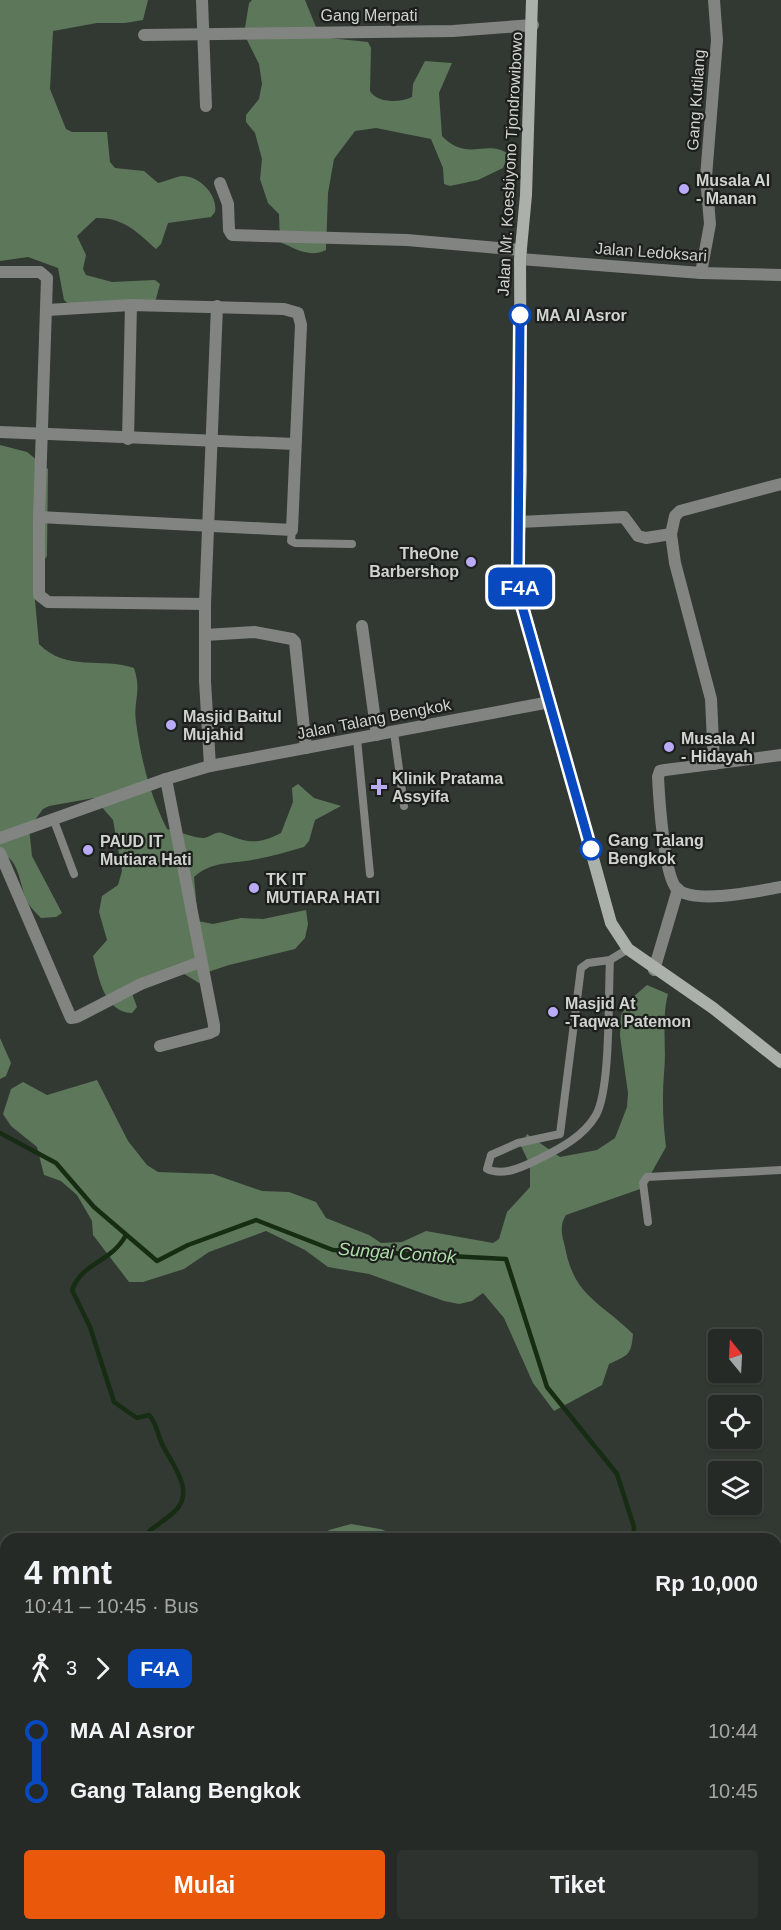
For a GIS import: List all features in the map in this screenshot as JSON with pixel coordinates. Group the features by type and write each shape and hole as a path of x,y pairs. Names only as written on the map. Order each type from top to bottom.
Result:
{"main road":[{"name":"Jalan Mr. Koesbiyono Tjondrowibowo","path":"532,0 533,25 520,254 520,599 611,923 628,949 654,970 712,1008 781,1062"}],"street":[{"path":"202,0 206,106"},
{"name":"Gang Kutilang","path":"700,273 710,224 706,177 717,40 714,0"},
{"name":"Gang Merpati","path":"144,35 204,32 453,31 533,25"},
{"name":"Jalan Ledoksari","path":"220,183 228,204 229,230 232,235 407,240 700,273 781,274"},
{"path":"0,272 44,274 47,278 38,590 43,600 48,602 205,604"},
{"path":"39,517 292,530 301,325 298,314 284,309 131,305 47,310"},
{"path":"128,439 131,305"},
{"path":"210,766 205,604 217,306"},
{"path":"0,432 295,444"},
{"path":"714,764 711,699 677,574 671,534 675,516 680,511 781,484"},
{"path":"519,522 624,517 638,536 646,538 671,534"},
{"path":"362,626 377,735"},
{"path":"205,635 261,633 267,636 292,639 295,642 306,748"},
{"name":"Jalan Talang Bengkok","path":"0,838 166,779 210,766 550,702"},
{"path":"781,755 665,770 660,771 657,777 669,871 678,889 688,894 730,896 781,887"},
{"path":"160,1046 214,1031 166,779"},
{"path":"0,854 71,1018 166,972 200,962"},
{"path":"654,970 678,889"}],"lane":[{"path":"292,530 291,541 295,543 352,544"},
{"path":"394,732 404,806"},
{"path":"357,739 370,874"},
{"path":"53,818 74,874"},
{"path":"562,1147 559,1143 580,968 588,963 610,960 628,949"},
{"path":"560,1134 518,1143 491,1155 487,1169 512,1170 562,1147 583,1132 597,1114 604,1088 610,960"},
{"path":"648,1222 643,1183 647,1177 781,1170"}],"green space":[{"path":"0,0 148,0 143,20 125,23 97,23 53,31 50,89 66,129 72,132 107,132 110,162 115,168 144,171 158,183 182,176 189,177 201,183 214,199 215,212 211,217 168,223 161,244 156,249 129,227 106,218 96,218 77,236 86,255 83,269 86,275 112,282 155,280 160,284 154,306 70,305 64,300 58,268 28,257 0,261"},
{"path":"252,0 305,0 320,37 368,42 371,48 370,91 383,100 395,101 412,97 413,84 425,61 452,63 439,93 442,136 460,148 492,148 509,154 503,168 478,180 450,186 444,184 443,168 431,139 376,128 355,131 334,159 328,193 326,250 308,253 280,242 279,214 268,203 260,179 262,159 255,133 246,122 246,115 259,99 262,84 259,64 244,34 249,3"},
{"path":"0,445 27,452 48,469 47,556 33,578 39,644 50,653 72,661 134,668 137,684 135,715 141,750 151,790 167,829 200,838 220,833 251,841 264,840 281,833 293,802 292,788 298,784 314,798 341,806 315,820 309,841 304,847 214,866 194,877 198,921 213,924 241,918 263,919 306,910 308,924 305,938 295,949 208,972 206,979 199,983 181,972 130,988 137,1007 132,1013 115,1007 104,992 93,956 107,940 99,912 102,896 118,885 122,871 113,820 94,798 49,806 43,809 29,828 32,856 62,913 56,917 41,918 28,903 16,867 7,856 0,853"},
{"path":"647,985 668,994 665,1014 663,1092 666,1147 643,1188 566,1215 562,1227 569,1264 575,1277 590,1297 633,1334 631,1347 627,1354 609,1364 602,1385 554,1411 533,1383 504,1318 483,1293 472,1301 459,1304 444,1301 369,1274 328,1267 305,1250 266,1231 209,1252 184,1269 143,1282 129,1282 93,1235 92,1221 77,1195 61,1181 44,1175 37,1147 11,1126 3,1114 11,1089 23,1082 47,1095 97,1080 128,1141 147,1165 158,1172 213,1174 262,1191 289,1192 316,1202 326,1218 369,1235 381,1243 402,1242 426,1231 493,1243 499,1239 507,1212 530,1187 530,1165 521,1146 527,1134 560,1157 597,1150 615,1138 627,1107 628,1093 620,1036 621,1015 632,998"},
{"path":"0,1038 11,1063 6,1076 0,1079"},
{"path":"351,1524 392,1533 326,1533 329,1530"}],"waterway":[{"name":"Sungai Contok","path":"0,1133 56,1163 94,1207 157,1261 188,1245 256,1220 333,1250 506,1259 547,1387 617,1474 634,1527 634,1533"},
{"path":"126,1235 113,1251 83,1274 72,1290 90,1327 114,1402 137,1418 149,1415 152,1418 183,1487 183,1496 174,1512 148,1533"}],"bus line":[{"name":"F4A","path":"520,315 521,472 518,566 520,599 591,849"}],"place":[{"name":"Musala Al - Manan","path":"684,189"},
{"name":"MA Al Asror","path":"520,315"},
{"name":"TheOne Barbershop","path":"471,562"},
{"name":"Masjid Baitul Mujahid","path":"171,725"},
{"name":"Musala Al - Hidayah","path":"669,747"},
{"name":"Klinik Pratama Assyifa","path":"379,787"},
{"name":"Gang Talang Bengkok","path":"591,849"},
{"name":"PAUD IT Mutiara Hati","path":"88,850"},
{"name":"TK IT MUTIARA HATI","path":"254,888"},
{"name":"Masjid At -Taqwa Patemon","path":"553,1012"}]}
